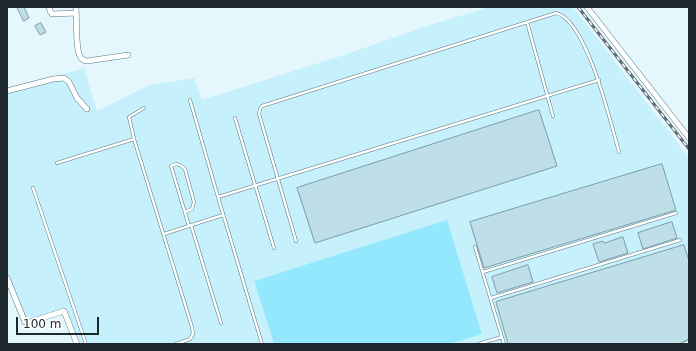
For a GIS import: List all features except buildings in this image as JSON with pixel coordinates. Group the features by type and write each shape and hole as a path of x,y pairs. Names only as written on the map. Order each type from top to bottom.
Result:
{"street":[{"path":"49,7 52,14 76,13"},
{"path":"76,7 79,53 83,60 87,61 128,55"},
{"path":"587,7 689,138"},
{"path":"7,91 53,79 64,78 69,82 77,98 87,109"},
{"path":"7,278 25,322 27,323 64,311 76,344"}],"lane":[{"path":"296,241 259,114 260,109 264,105 556,13 567,18 586,49 599,80 619,152"},
{"path":"527,22 554,116"},
{"path":"218,197 599,80"},
{"path":"190,100 262,344"},
{"path":"144,108 129,117 134,139 164,234 193,334 190,339 176,344"},
{"path":"235,118 274,248"},
{"path":"58,163 134,139"},
{"path":"185,212 192,208 194,202 185,169 176,164 171,166 185,212 221,323"},
{"path":"33,188 86,344"},
{"path":"483,272 676,213"},
{"path":"164,234 223,215"},
{"path":"491,298 680,240"},
{"path":"475,247 504,344"},
{"path":"478,344 490,342 502,337"},
{"path":"683,344 689,342"}],"shaded area":[{"path":"490,7 573,7 689,158 689,344 449,344 482,333 447,221 254,281 274,344 77,344 64,311 27,323 7,278 7,90 84,68 97,111 147,86 194,78 202,100 341,56 433,24"},
{"path":"447,220 482,334 449,344 274,344 254,281"}],"railway":[{"path":"578,7 689,149"}]}
